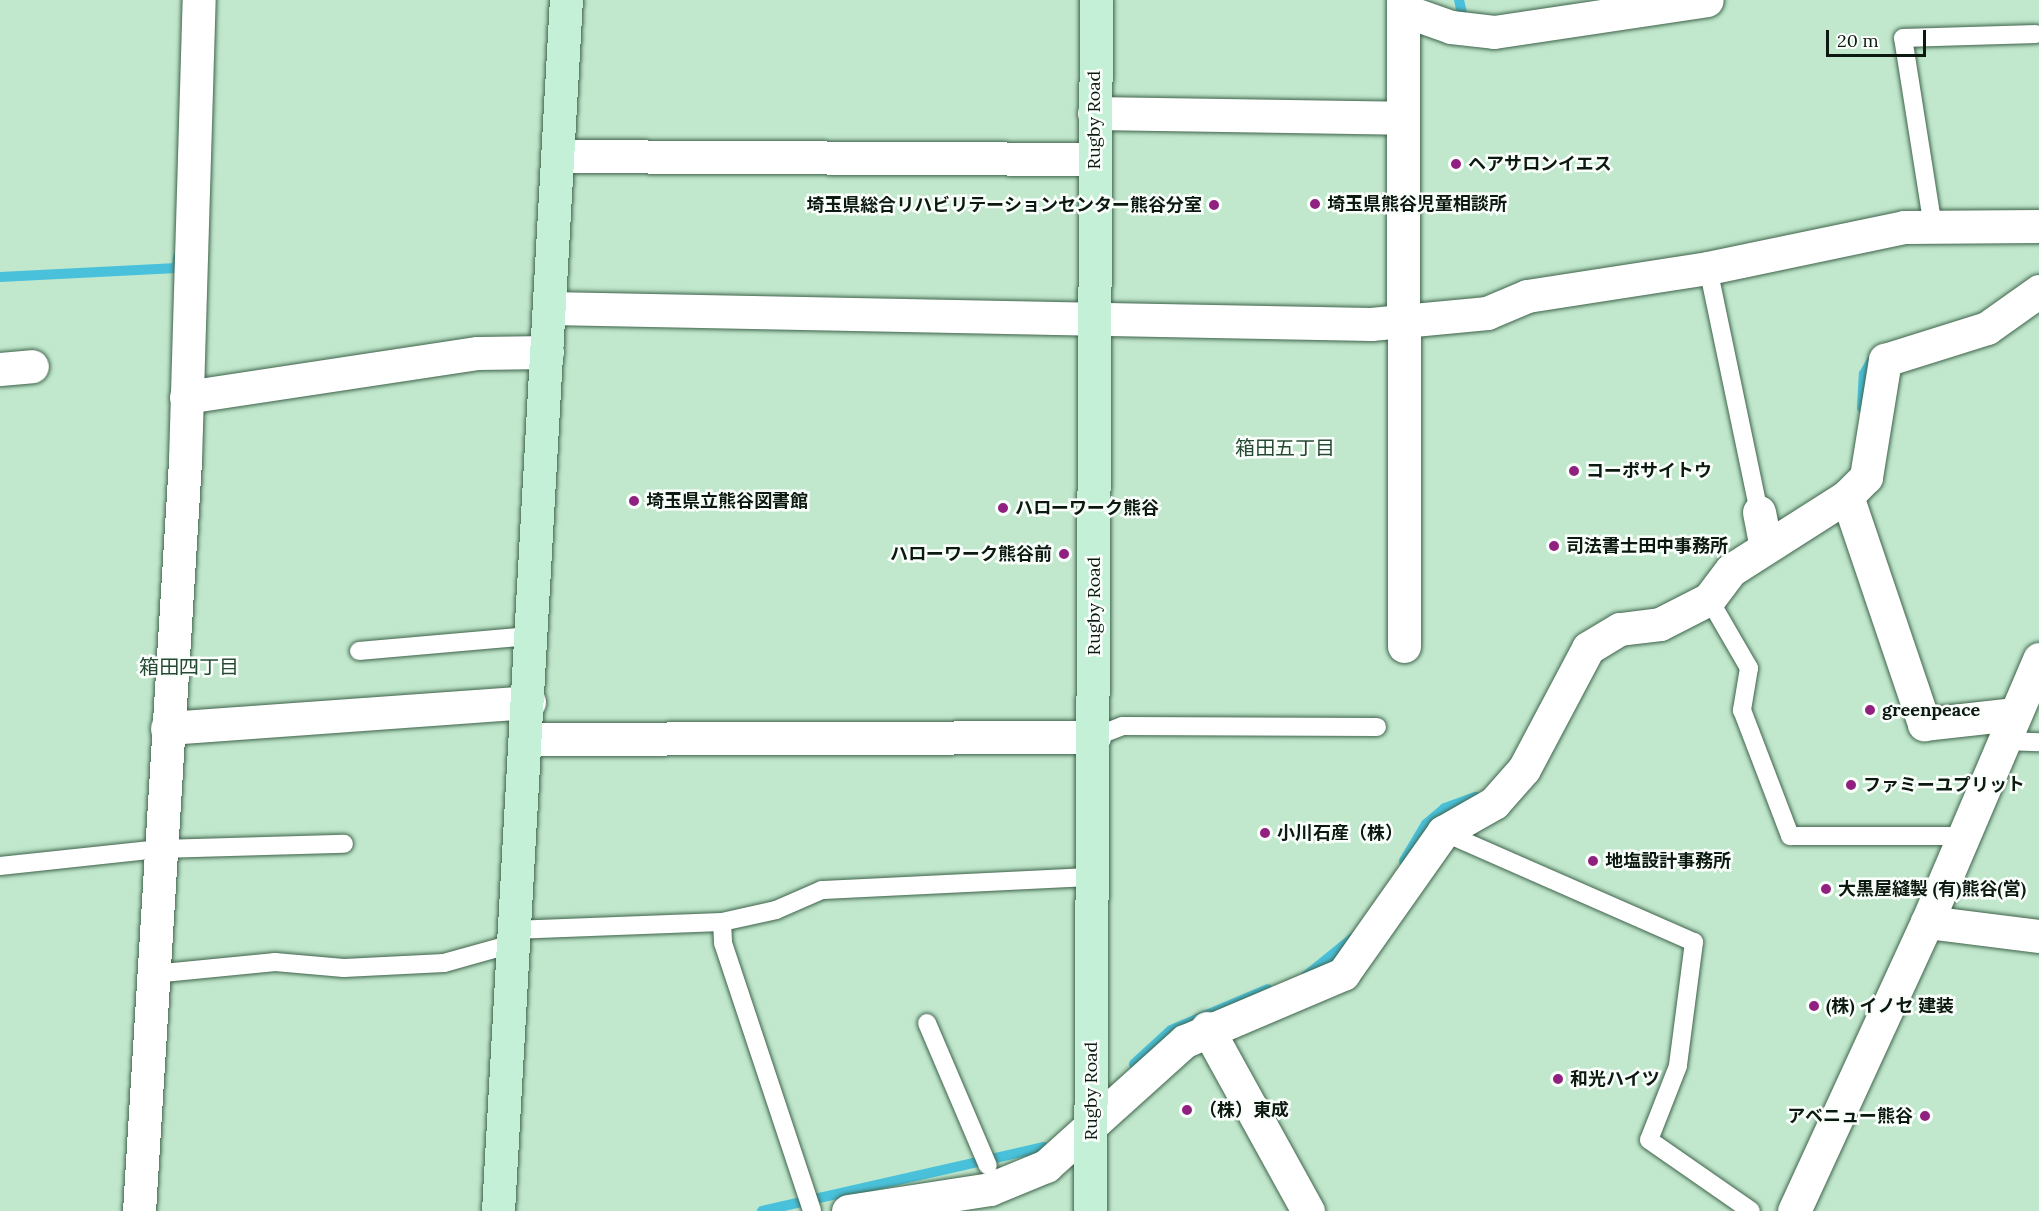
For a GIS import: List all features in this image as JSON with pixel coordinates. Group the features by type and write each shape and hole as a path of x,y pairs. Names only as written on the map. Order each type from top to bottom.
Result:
{"street":[{"path":"139,1211 186,397 199,0"},
{"path":"498,1211 512,937 529,702 566,0"},
{"name":"Rugby Road","path":"1090,1211 1096,0"},
{"path":"1404,646 1400,322 1403,5 1451,27 1494,32 1707,0"},
{"path":"1094,113 1401,118"},
{"path":"557,156 1094,159"},
{"path":"549,308 1400,322 1487,313 1527,296 1708,268 1904,227 2039,226"},
{"path":"848,1211 985,1165 1046,1166 1207,1028 1343,974 1443,832 1494,803 1524,769 1588,648 1620,629 1660,624 1708,598 1763,532 1847,496 1866,477 1885,360 1988,328 2039,291"},
{"path":"186,397 478,353 547,352"},
{"path":"0,369 32,366"},
{"path":"1847,496 1924,724 2009,728"},
{"path":"1794,1211 1927,922 1961,836 2039,659"},
{"path":"167,728 529,702"},
{"path":"526,739 1094,737"},
{"path":"1927,922 2039,936"},
{"path":"1207,1028 1308,1211"}],"lane":[{"path":"1933,227 1903,38 2036,34"},
{"path":"1708,268 1763,532"},
{"path":"1708,598 1749,668 1742,710 1790,836 1961,836"},
{"path":"359,651 532,636"},
{"path":"1094,737 1122,726 1377,727"},
{"path":"2009,728 2039,742"},
{"path":"1443,832 1694,942 1678,1066 1649,1140 1751,1211"},
{"path":"0,866 160,849 344,844"},
{"path":"153,974 275,962 344,968 444,963 512,937 722,922 777,910 822,890 1091,877"},
{"path":"722,922 723,943 812,1211"},
{"path":"927,1023 985,1165"}],"waterway":[{"path":"1459,0 1464,21"},
{"path":"0,277 177,268 178,257"},
{"path":"1862,408 1864,374 1874,357"},
{"path":"1404,861 1426,824 1445,808 1476,797"},
{"path":"1306,976 1354,937"},
{"path":"1134,1064 1171,1030 1268,989"},
{"path":"762,1211 1044,1147"}],"place":[{"name":"ヘアサロンイエス","path":"1456,164"},
{"name":"埼玉県熊谷児童相談所","path":"1315,204"},
{"name":"埼玉県総合リハビリテーションセンター熊谷分室","path":"1214,205"},
{"name":"コーポサイトウ","path":"1574,471"},
{"name":"埼玉県立熊谷図書館","path":"634,501"},
{"name":"ハローワーク熊谷","path":"1003,508"},
{"name":"司法書士田中事務所","path":"1554,546"},
{"name":"ハローワーク熊谷前","path":"1064,554"},
{"name":"greenpeace","path":"1870,710"},
{"name":"ファミーユプリット","path":"1851,785"},
{"name":"小川石産（株）","path":"1265,833"},
{"name":"地塩設計事務所","path":"1593,861"},
{"name":"大黒屋縫製 (有)熊谷(営)","path":"1826,889"},
{"name":"(株) イノセ 建装","path":"1814,1006"},
{"name":"和光ハイツ","path":"1558,1079"},
{"name":"（株）東成","path":"1187,1110"},
{"name":"アベニュー熊谷","path":"1925,1116"}],"district":[{"name":"箱田五丁目","path":"1285,447"},
{"name":"箱田四丁目","path":"189,666"}]}
